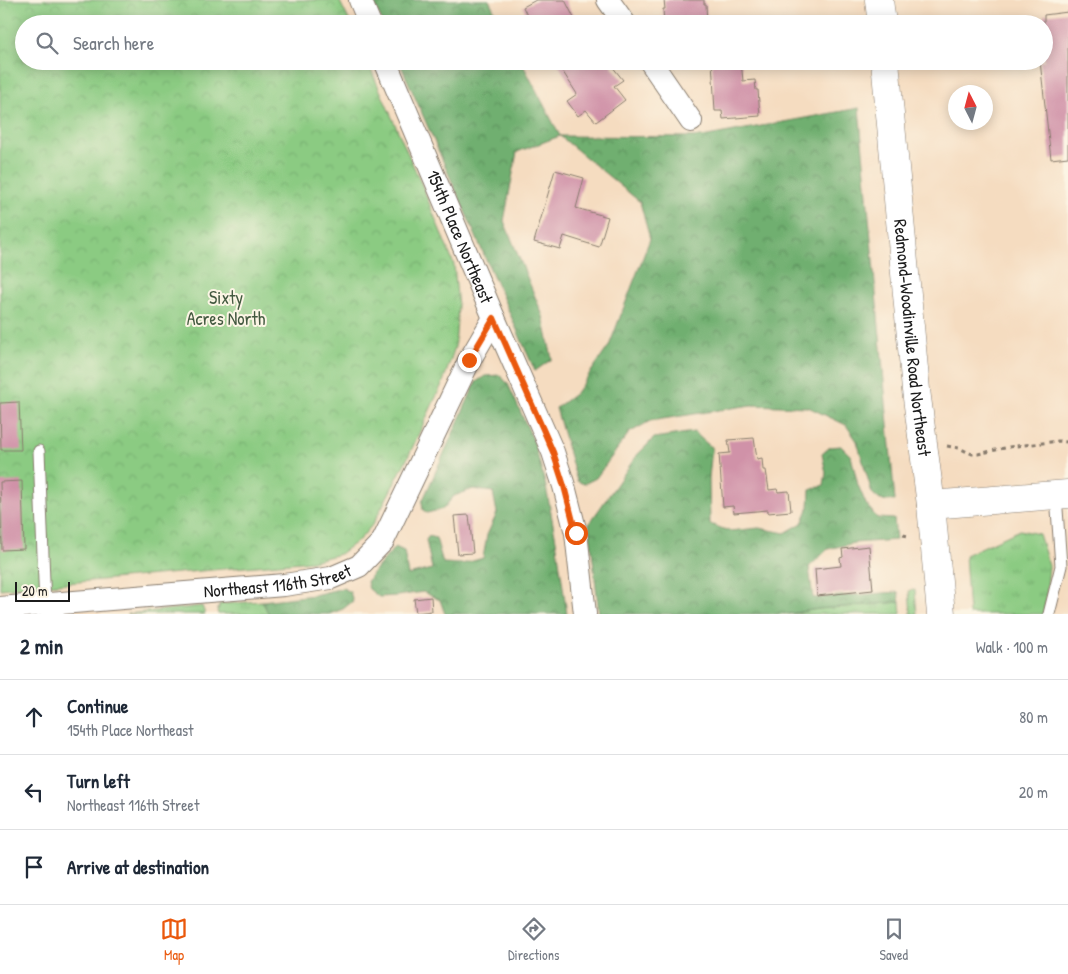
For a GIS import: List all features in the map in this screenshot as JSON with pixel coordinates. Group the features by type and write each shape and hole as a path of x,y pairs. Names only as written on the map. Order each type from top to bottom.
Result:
{"main road":[{"path":"880,0 881,15"},
{"name":"Redmond-Woodinville Road Northeast","path":"886,70 916,390 931,504 941,614"},
{"path":"931,504 1062,494"}],"street":[{"path":"360,0 366,15"},
{"path":"608,0 619,15"},
{"name":"154th Place Northeast","path":"389,70 553,452 576,533 585,614"},
{"path":"656,70 691,121"},
{"name":"Northeast 116th Street","path":"0,608 45,609 284,586 331,578 359,566 383,541 469,360 494,318"}],"lane":[{"path":"39,451 45,609"},
{"path":"1049,614 1060,566 1062,494"}],"path":[{"path":"946,446 978,454 1009,447 1058,441 1068,442"}],"green space":[{"name":"Sixty Acres North","path":"0,0 339,0 346,15 15,15 15,70 371,70 421,183 454,265 458,306 455,347 443,382 408,457 373,524 360,539 340,554 312,561 0,589"},
{"path":"372,0 489,0 496,15 379,15"},
{"path":"403,70 526,70 560,136 517,152 504,221 543,316 552,359 535,371"},
{"path":"859,108 895,501 880,500 872,493 857,441 846,425 808,407 751,405 650,421 629,433 596,478 584,484 577,481 556,408 576,393 609,346 650,239 640,202 560,136 702,137"},
{"path":"500,375 508,384 534,442 546,487 567,614 445,614 440,600 423,592 379,597 369,589 367,582 395,547 404,551 408,575 432,569 426,540 429,536 436,538 443,563 462,564 483,558 487,535 497,513 493,492 473,489 454,496 443,509 427,513 423,510 422,502 476,382 485,376"},
{"path":"694,432 712,448 709,478 710,524 729,531 759,528 785,533 802,523 809,507 810,490 824,485 826,473 822,454 830,447 841,446 851,456 858,485 866,504 877,518 894,519 896,540 854,543 828,549 809,567 813,598 898,592 900,602 818,609 788,614 599,614 589,524 637,455 654,438"},
{"path":"1020,530 1039,534 1049,566 1043,614 969,614 965,555"},
{"path":"343,588 350,592 353,601 343,609 329,614 269,614 262,601 314,595"},
{"path":"915,590 917,614 911,614 909,591"},
{"path":"262,601 269,614 218,614 217,611 220,604"},
{"path":"900,602 901,614 788,614 818,609"},
{"path":"202,606 205,614 127,614"}],"building":[{"path":"536,0 565,0 572,15 527,15 523,7"},
{"path":"664,0 704,0 707,15 663,15 663,9 665,9"},
{"path":"1068,12 1068,157 1051,159 1041,70 1053,70 1053,15 1044,15"},
{"path":"562,70 615,70 623,80 614,86 625,100 596,122 586,110 578,116 567,101 577,94"},
{"path":"713,70 742,70 743,81 755,80 756,90 758,90 760,116 723,119 722,111 715,111"},
{"path":"555,170 584,178 576,208 608,217 599,247 564,236 560,249 534,242"},
{"path":"19,402 21,450 1,450 0,403"},
{"path":"754,438 757,459 762,458 763,470 766,470 769,490 777,489 778,492 789,491 791,511 768,513 768,510 734,513 733,506 723,507 719,454 730,453 728,440"},
{"path":"22,481 24,549 2,550 0,482"},
{"path":"469,515 473,553 458,554 454,516"},
{"path":"869,546 873,590 817,596 815,569 841,566 842,549"},
{"path":"431,597 432,611 416,613 414,599"}],"route":[{"path":"469,360 494,318 553,452 576,533"}]}
